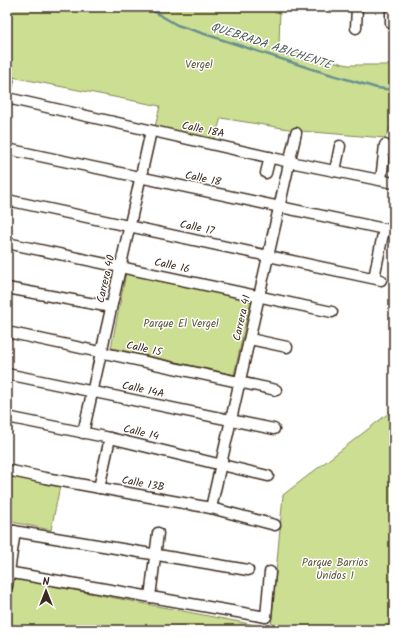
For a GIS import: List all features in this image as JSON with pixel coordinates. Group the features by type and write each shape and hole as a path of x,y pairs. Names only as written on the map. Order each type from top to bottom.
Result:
{"street":[{"path":"356,7 356,28"},
{"path":"391,7 391,23"},
{"name":"Calle 18A","path":"7,98 290,162 394,183"},
{"name":"Carrera 40","path":"83,433 151,130"},
{"name":"Carrera 41","path":"211,508 296,133"},
{"path":"381,180 385,145"},
{"path":"335,171 340,146"},
{"name":"Calle 18","path":"7,149 389,230"},
{"path":"266,173 270,157"},
{"name":"Calle 17","path":"7,200 378,279 389,230"},
{"name":"Calle 16","path":"7,243 332,312"},
{"path":"7,288 112,307"},
{"name":"Calle 15","path":"7,332 276,390"},
{"path":"250,339 287,347"},
{"name":"Calle 14A","path":"7,374 274,429"},
{"name":"Calle 14","path":"7,417 110,438 268,476"},
{"path":"99,488 110,438"},
{"name":"Calle 13B","path":"7,470 211,508 275,525"},
{"path":"7,586 11,530 248,570"},
{"path":"150,597 158,534"},
{"path":"8,572 266,618 270,572"}],"green space":[{"name":"Vergel","path":"7,7 280,7 279,48 348,65 394,65 394,124 392,124 385,138 301,131 221,118 214,140 155,127 160,106 7,76"},
{"name":"Parque El Vergel","path":"126,273 251,300 234,375 111,348"},
{"name":"Parque Barrios Unidos 1","path":"394,409 394,630 7,630 7,609 11,578 271,628 283,495"},
{"path":"7,476 60,486 51,530 7,521"}],"waterway":[{"name":"QUEBRADA ABICHENTE","path":"146,7 177,25 312,69 377,88 394,90"}]}
